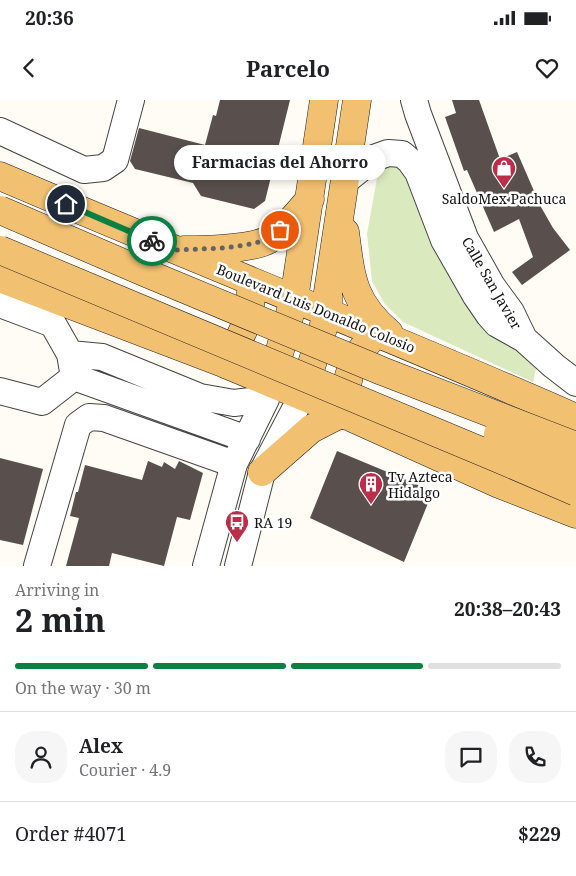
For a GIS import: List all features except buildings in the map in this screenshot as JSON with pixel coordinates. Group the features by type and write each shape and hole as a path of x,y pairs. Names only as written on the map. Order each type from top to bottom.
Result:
{"main road":[{"path":"275,385 294,299 324,100"},
{"path":"302,396 328,312 328,292 356,100"},
{"name":"Boulevard Luis Donaldo Colosio","path":"0,176 251,282 388,337 576,418"},
{"path":"343,193 353,286 362,304 388,337 362,348 350,368 344,415"},
{"path":"175,250 225,248 268,240 292,219 310,199"},
{"path":"0,210 382,371 576,446"},
{"path":"0,250 275,385 496,457 576,492"},
{"path":"223,363 237,345 246,325 251,303 251,282"},
{"path":"0,300 223,363 499,484 576,514"},
{"path":"275,385 325,365 400,393 576,469"},
{"path":"262,472 311,429 344,415"}],"street":[{"path":"0,131 84,170 103,168 114,160 131,100"},
{"name":"Calle San Javier","path":"416,107 417,128 415,138 411,146 402,154 418,172 433,214 457,243 484,291 511,312 524,338 554,366 576,383"},
{"name":"Calle San Javier","path":"416,107 457,243"},
{"path":"343,193 374,158 388,153 402,154"},
{"path":"0,300 53,324 72,365 123,396 247,439"},
{"path":"0,391 42,402 72,365 102,357 200,397 234,403 275,385"},
{"path":"206,566 234,464 275,385"},
{"path":"238,566 262,472 302,396"},
{"path":"37,566 78,425 89,417 104,418 234,464"}],"green space":[{"path":"392,160 407,167 482,317 536,369 533,382 403,322 384,303 372,281 367,234 377,178 382,166"}],"way so far":[{"path":"152,241 175,250 225,248 268,240 280,230"}],"place":[{"name":"SaldoMex Pachuca","path":"504,189"},
{"name":"Farmacias del Ahorro","path":"280,230"},
{"name":"Tv Azteca Hidalgo","path":"371,505"},
{"name":"RA 19","path":"237,543"}],"route":[{"path":"66,204 152,241"}]}
